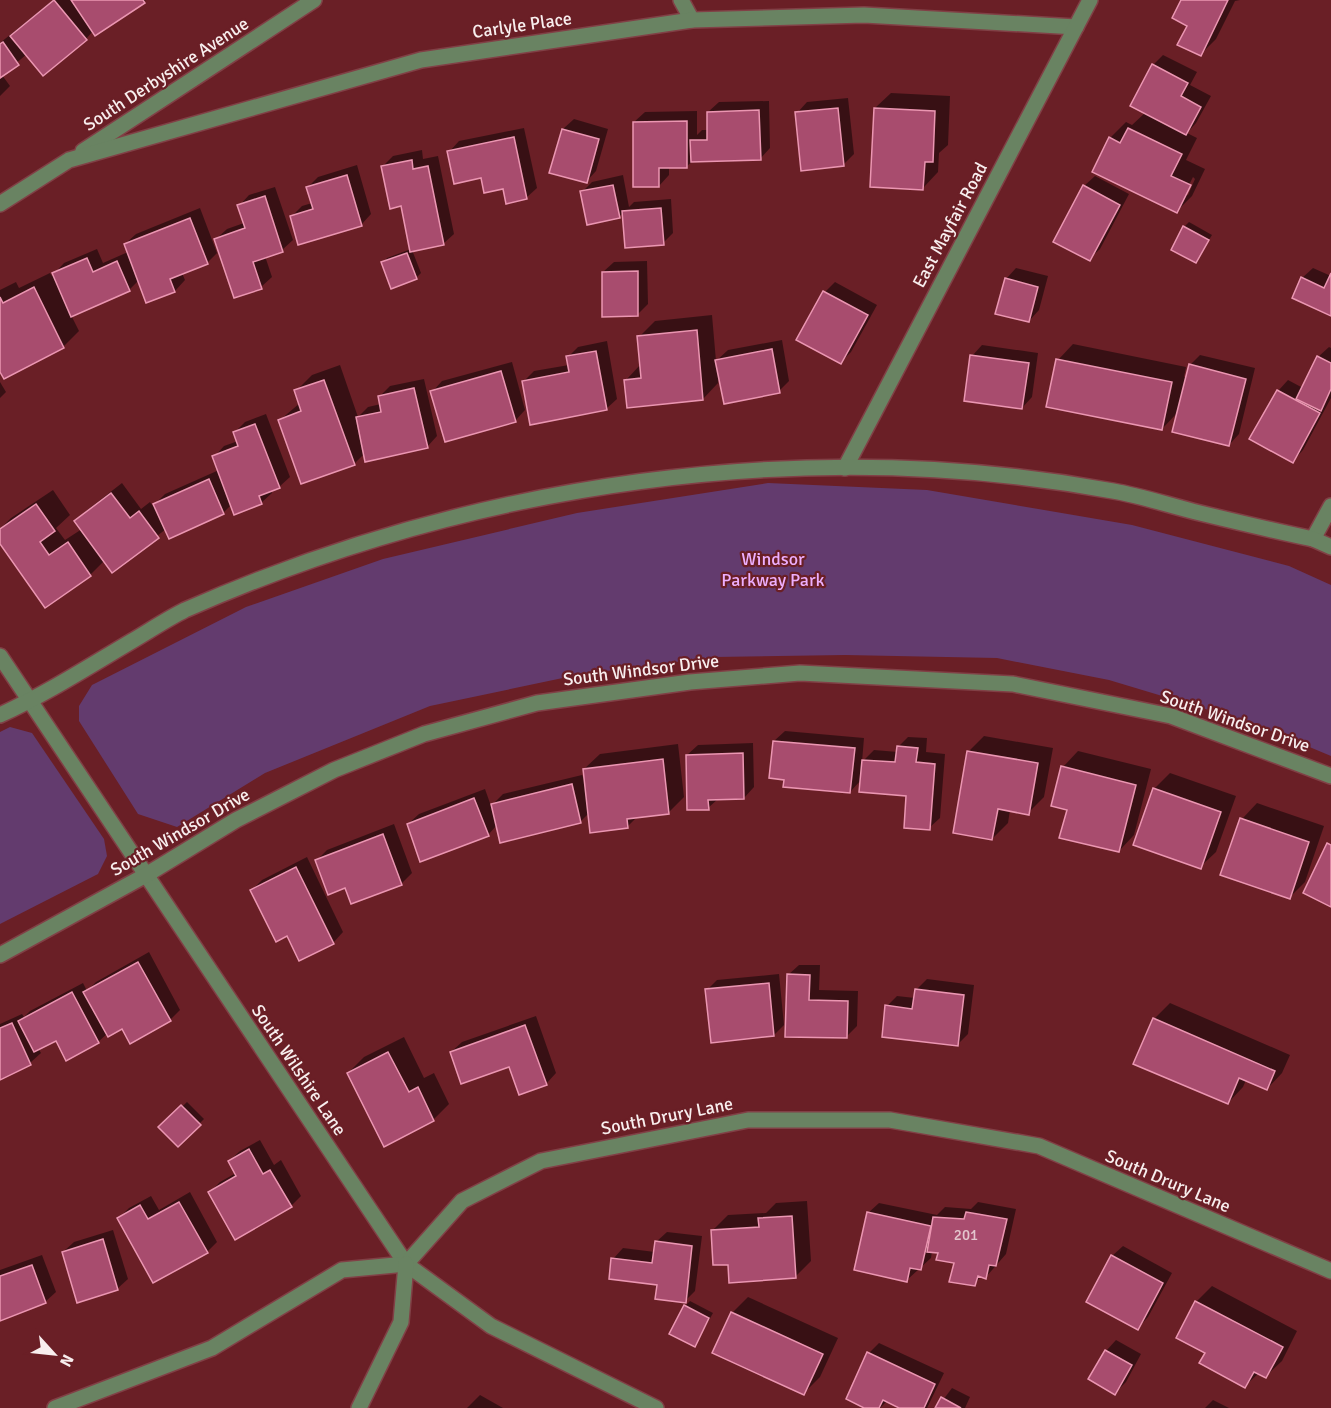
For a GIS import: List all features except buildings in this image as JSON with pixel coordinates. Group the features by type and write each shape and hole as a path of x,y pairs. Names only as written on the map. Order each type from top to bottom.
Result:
{"street":[{"name":"South Derbyshire Avenue","path":"69,160 314,0"},
{"path":"681,0 692,20"},
{"name":"East Mayfair Road","path":"844,468 1090,0"},
{"name":"Carlyle Place","path":"0,204 69,160 421,60 692,20 864,15 1076,27"},
{"path":"0,716 29,702 182,612 300,565 460,515 494,507 683,476 763,470 909,467 1114,491 1313,539 1331,547"},
{"path":"1313,539 1331,506"},
{"name":"South Wilshire Lane","path":"0,656 406,1264 491,1326 656,1408"},
{"name":"South Windsor Drive","path":"0,954 146,875 236,820 334,770 424,734 537,703 690,682 800,673 1013,684 1171,716 1331,776"},
{"name":"South Drury Lane","path":"406,1264 462,1201 541,1161 748,1120 878,1120 1039,1146 1331,1271"},
{"path":"55,1408 213,1348 342,1270 406,1264 401,1322 359,1408"}],"green space":[{"name":"Windsor Parkway Park","path":"768,483 927,490 1132,525 1289,566 1331,585 1331,756 1252,723 1109,680 997,658 845,655 714,657 577,675 430,706 265,773 177,827 138,814 79,721 79,706 92,685 246,607 383,559 577,513"},
{"path":"10,727 32,733 104,839 107,856 98,874 0,924 0,732"}]}
